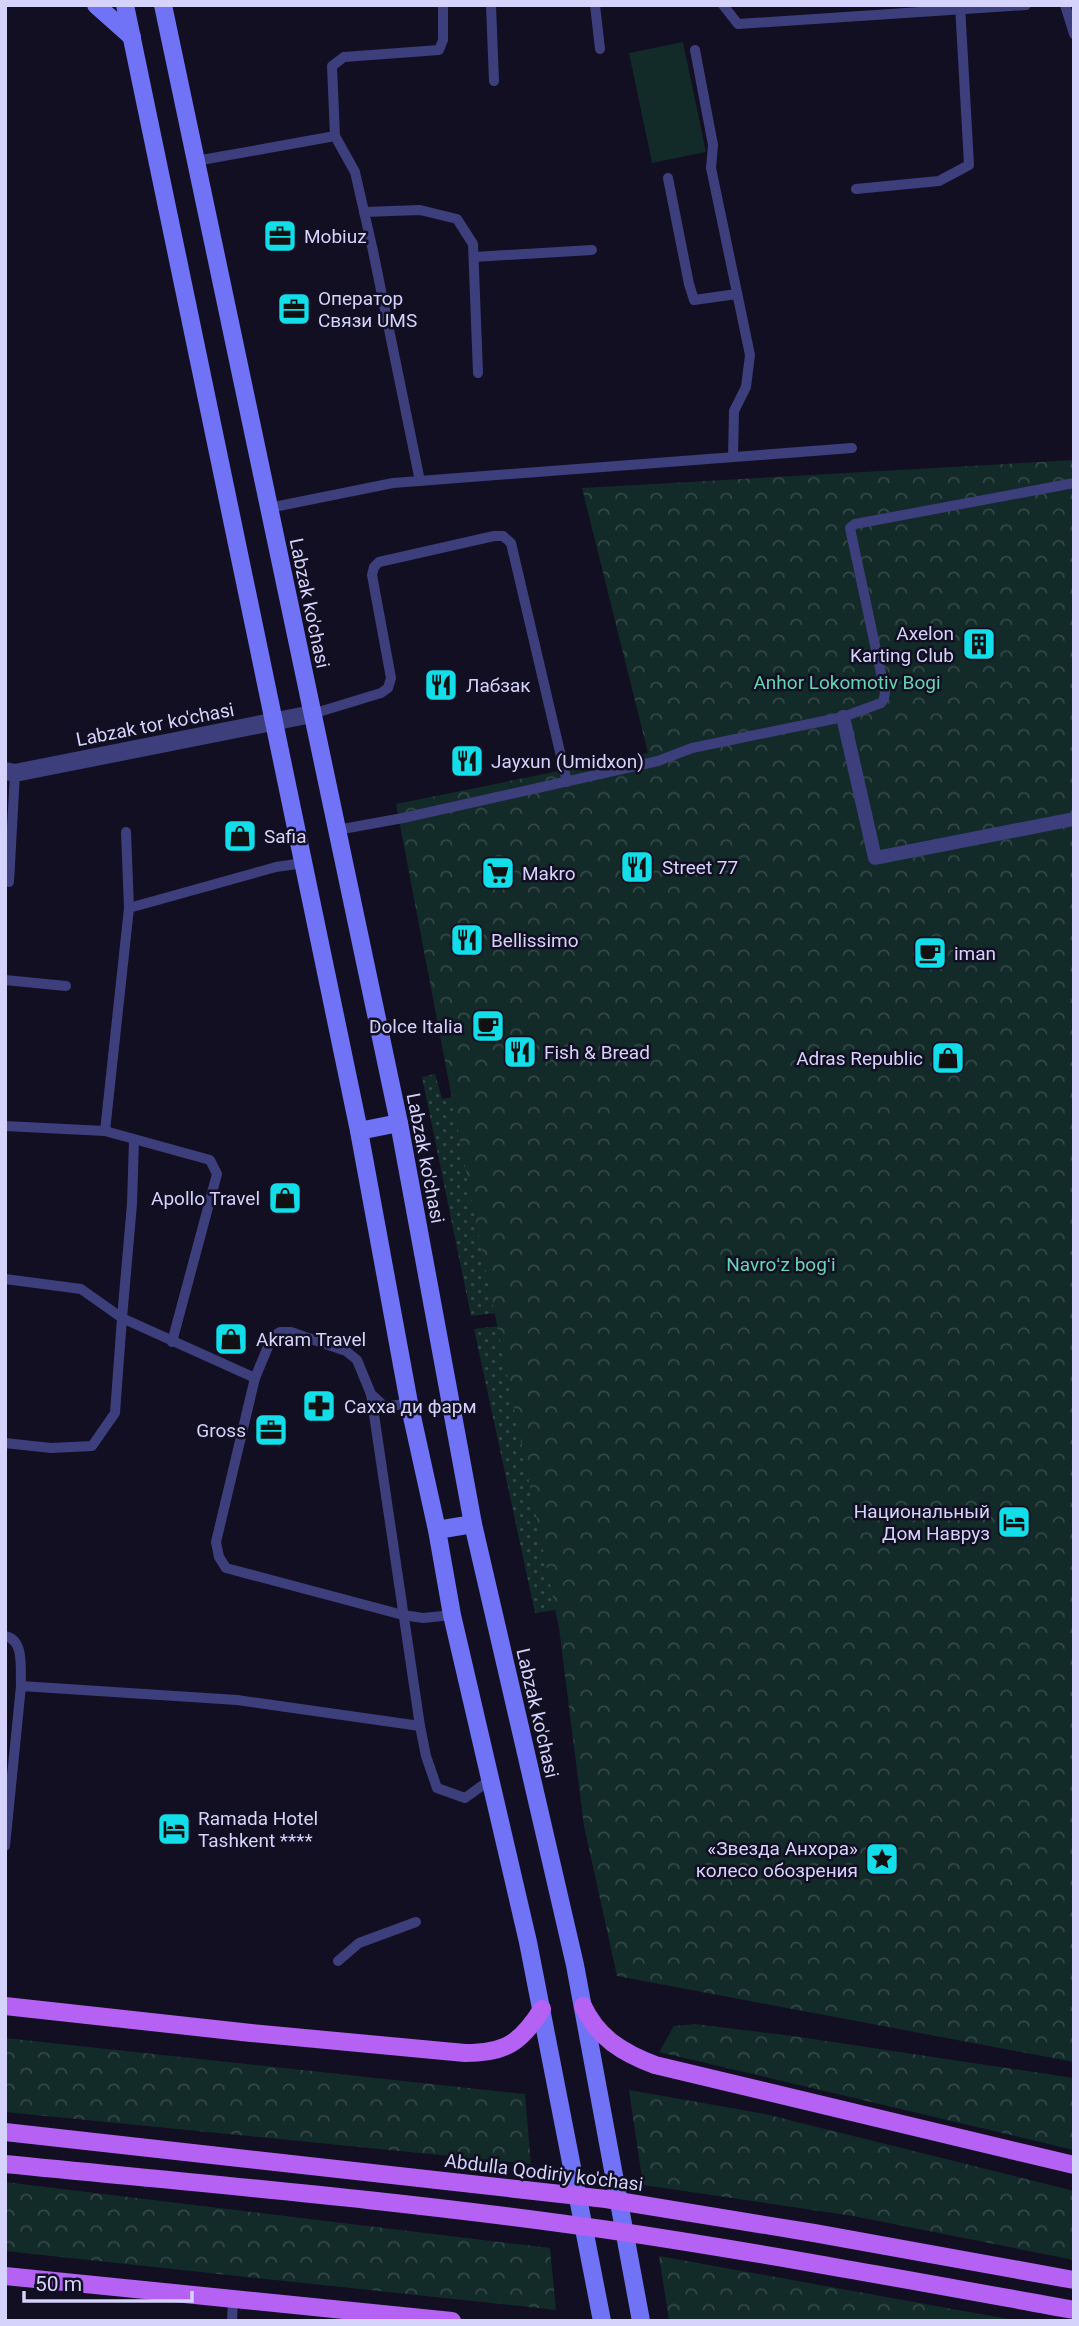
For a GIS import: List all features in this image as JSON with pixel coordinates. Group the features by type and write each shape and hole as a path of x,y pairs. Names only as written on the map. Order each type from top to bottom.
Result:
{"main road":[{"path":"96,5 132,37"},
{"path":"125,5 359,1131 409,1403 437,1530 452,1615 542,2010 602,2321"},
{"name":"Labzak ko'chasi","path":"163,5 399,1123 473,1524 583,2006 641,2321"},
{"path":"359,1131 399,1123"},
{"path":"437,1530 473,1524"},
{"path":"5,2006 465,2053 498,2051 508,2047 527,2032 542,2010"},
{"path":"583,2006 603,2037 623,2051 655,2065 1074,2165"},
{"name":"Abdulla Qodiriy ko'chasi","path":"5,2132 606,2199 1074,2280"},
{"path":"5,2164 397,2204 609,2230 1074,2310"},
{"path":"5,2276 452,2321"}],"street":[{"name":"Labzak tor ko'chasi","path":"10,772 312,714"},
{"path":"843,717 875,858 1074,819"}],"lane":[{"path":"420,481 355,172 335,136 332,66 344,57 439,50 443,40 443,5"},
{"path":"491,5 495,81"},
{"path":"595,5 600,49"},
{"path":"723,5 738,24 960,7 1026,5"},
{"path":"1065,5 1074,34"},
{"path":"856,189 939,181 969,165 960,7"},
{"path":"695,50 713,145 711,168 750,355 746,387 734,411 733,457"},
{"path":"196,161 335,136"},
{"path":"667,178 694,300 737,295"},
{"path":"364,212 420,210 457,219 473,244 478,373"},
{"path":"474,257 592,250"},
{"path":"269,508 393,483 852,448"},
{"path":"337,830 403,818 658,761 692,748 843,717 881,703 885,692 850,528 855,524 1074,484"},
{"path":"312,714 381,694 388,688 391,678 372,575 379,562 503,536 511,543 567,782"},
{"path":"9,882 10,772"},
{"path":"105,1130 129,908 126,832"},
{"path":"129,908 276,867 303,863"},
{"path":"5,980 66,986"},
{"path":"5,1126 105,1130 210,1160 217,1174 172,1342"},
{"path":"5,1443 51,1448 92,1446 115,1413 132,1204 134,1140"},
{"path":"5,1279 81,1289 122,1318 255,1378"},
{"path":"452,1615 423,1618 403,1615 226,1568 219,1557 216,1542 255,1378 272,1337 280,1332 291,1332 346,1352 357,1360 371,1394 403,1615 426,1756 437,1788 465,1798 490,1780"},
{"path":"371,1394 385,1407 409,1403"},
{"path":"5,1636 13,1637 19,1645 21,1686 10,1751 5,1846"},
{"path":"21,1686 237,1700 421,1726"},
{"path":"338,1961 359,1943 416,1922"},
{"path":"232,2321 233,2299"}],"green space":[{"path":"683,42 706,152 652,163 629,53"},
{"name":"Navroʻz bogʻi","path":"1074,460 1074,2062 617,1976 584,1826 559,1628 470,1193 396,804 648,753 582,488"},
{"path":"435,1074 442,1099 554,1077 505,1312 471,1316 422,1077"},
{"path":"507,1325 556,1610 535,1613 474,1329"},
{"path":"695,2024 1074,2078 1074,2150 659,2052 674,2026"},
{"path":"5,2038 525,2094 531,2164 5,2112"},
{"path":"629,2090 765,2114 1074,2191 1074,2260 853,2216 643,2185"},
{"path":"5,2182 550,2248 556,2310 5,2251"},
{"path":"659,2256 1019,2321 669,2321"}],"place":[{"name":"Mobiuz","path":"280,236"},
{"name":"Оператор Связи UMS","path":"294,309"},
{"name":"Axelon Karting Club","path":"979,644"},
{"name":"Лабзак","path":"441,685"},
{"name":"Jayxun (Umidxon)","path":"467,761"},
{"name":"Safia","path":"240,836"},
{"name":"Street 77","path":"637,867"},
{"name":"Makro","path":"498,873"},
{"name":"Bellissimo","path":"467,940"},
{"name":"iman","path":"930,953"},
{"name":"Dolce Italia","path":"488,1026"},
{"name":"Fish & Bread","path":"520,1052"},
{"name":"Adras Republic","path":"948,1058"},
{"name":"Apollo Travel","path":"285,1198"},
{"name":"Akram Travel","path":"231,1339"},
{"name":"Сахха ди фарм","path":"319,1406"},
{"name":"Gross","path":"271,1430"},
{"name":"Национальный Дом Навруз","path":"1014,1522"},
{"name":"Ramada Hotel Tashkent ****","path":"174,1829"},
{"name":"«Звезда Анхора» колесо обозрения","path":"882,1859"}],"park label":[{"name":"Anhor Lokomotiv Bogi","path":"847,682"}]}
